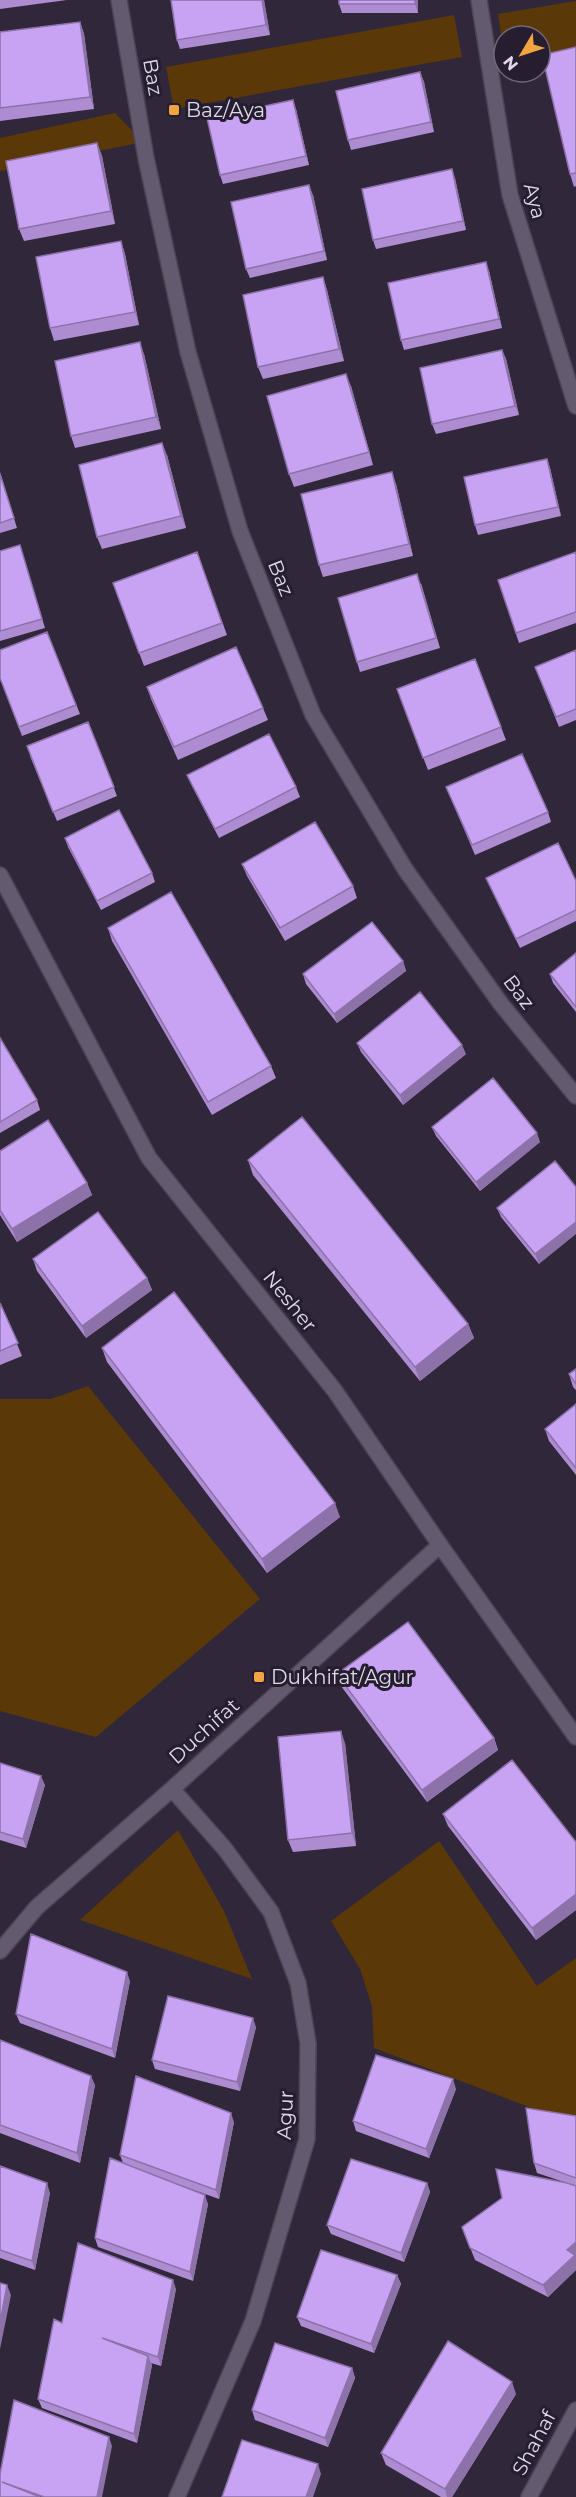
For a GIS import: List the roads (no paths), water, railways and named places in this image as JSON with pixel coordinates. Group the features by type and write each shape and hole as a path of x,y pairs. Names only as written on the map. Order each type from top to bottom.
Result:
{"street":[{"name":"Baz","path":"119,0 146,158 188,352 240,531 313,715 405,869 501,1004 576,1096"},
{"name":"Aya","path":"479,0 510,195 576,406"},
{"name":"Nesher","path":"0,875 149,1158 335,1390 440,1545 576,1737"},
{"name":"Duchifat","path":"0,1951 37,1907 172,1789 440,1545"},
{"name":"Agur","path":"172,1789 225,1849 271,1912 298,1983 308,2043 307,2139 253,2322 177,2497"},
{"name":"Shahaf","path":"529,2497 576,2410"}],"place":[{"name":"Baz/Aya","path":"174,110"},
{"name":"Dukhifat/Agur","path":"259,1677"}]}
